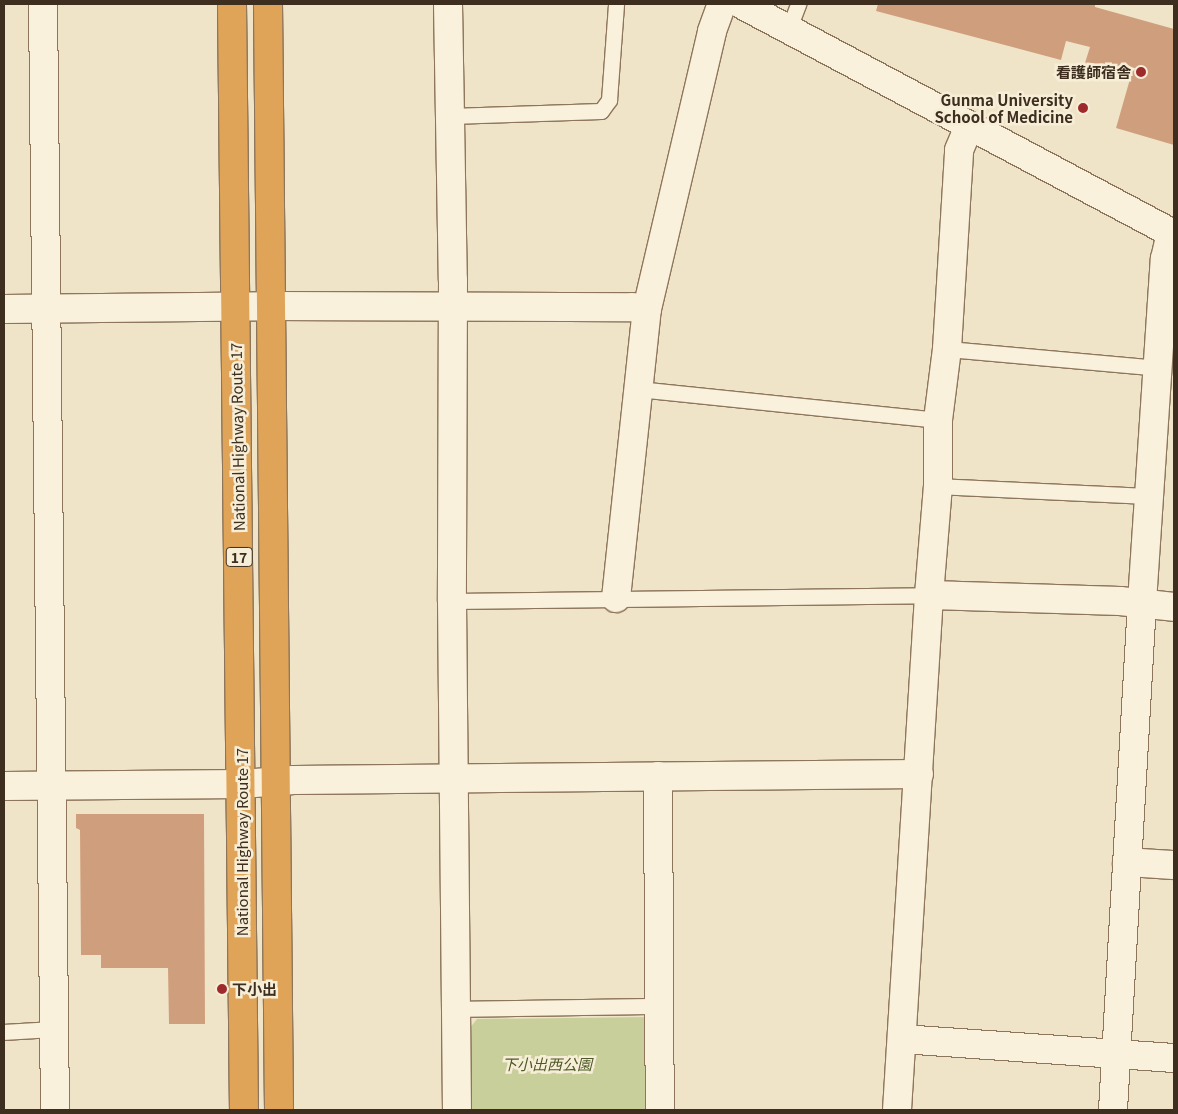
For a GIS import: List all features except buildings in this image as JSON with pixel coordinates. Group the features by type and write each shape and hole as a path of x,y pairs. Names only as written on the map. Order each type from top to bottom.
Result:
{"highway":[{"name":"National Highway Route 17","path":"232,4 234,308 242,784 244,1110"},
{"name":"17","path":"268,4 272,306 274,780 279,1110"}],"street":[{"path":"43,4 48,308 55,1110"},
{"path":"448,4 452,307 452,601 457,1110"},
{"path":"616,598 647,310 712,31 722,4"},
{"path":"741,4 794,16 969,127 1173,233 1165,259 1151,496 1142,602 1113,1110"},
{"path":"897,1110 929,595 938,486 938,420 947,349 959,150 969,127"},
{"path":"4,309 234,308 272,306 632,307 647,310"},
{"path":"929,595 1142,602 1174,607"},
{"path":"4,786 242,784 274,780 919,774"},
{"path":"658,776 660,1110"},
{"path":"1127,862 1174,865"},
{"path":"902,1039 1174,1058"}],"lane":[{"path":"450,116 601,111 609,100 616,4"},
{"path":"947,349 1159,368"},
{"path":"638,390 938,420"},
{"path":"938,486 1151,496"},
{"path":"452,601 929,595"},
{"path":"457,1009 658,1006"},
{"path":"4,1032 54,1029"}],"green space":[{"name":"下小出西公園","path":"649,1017 649,1110 471,1110 469,1029 477,1019"}],"place":[{"name":"看護師宿舎","path":"1141,72"},
{"name":"Gunma University School of Medicine","path":"1083,108"},
{"name":"下小出","path":"222,989"}]}
